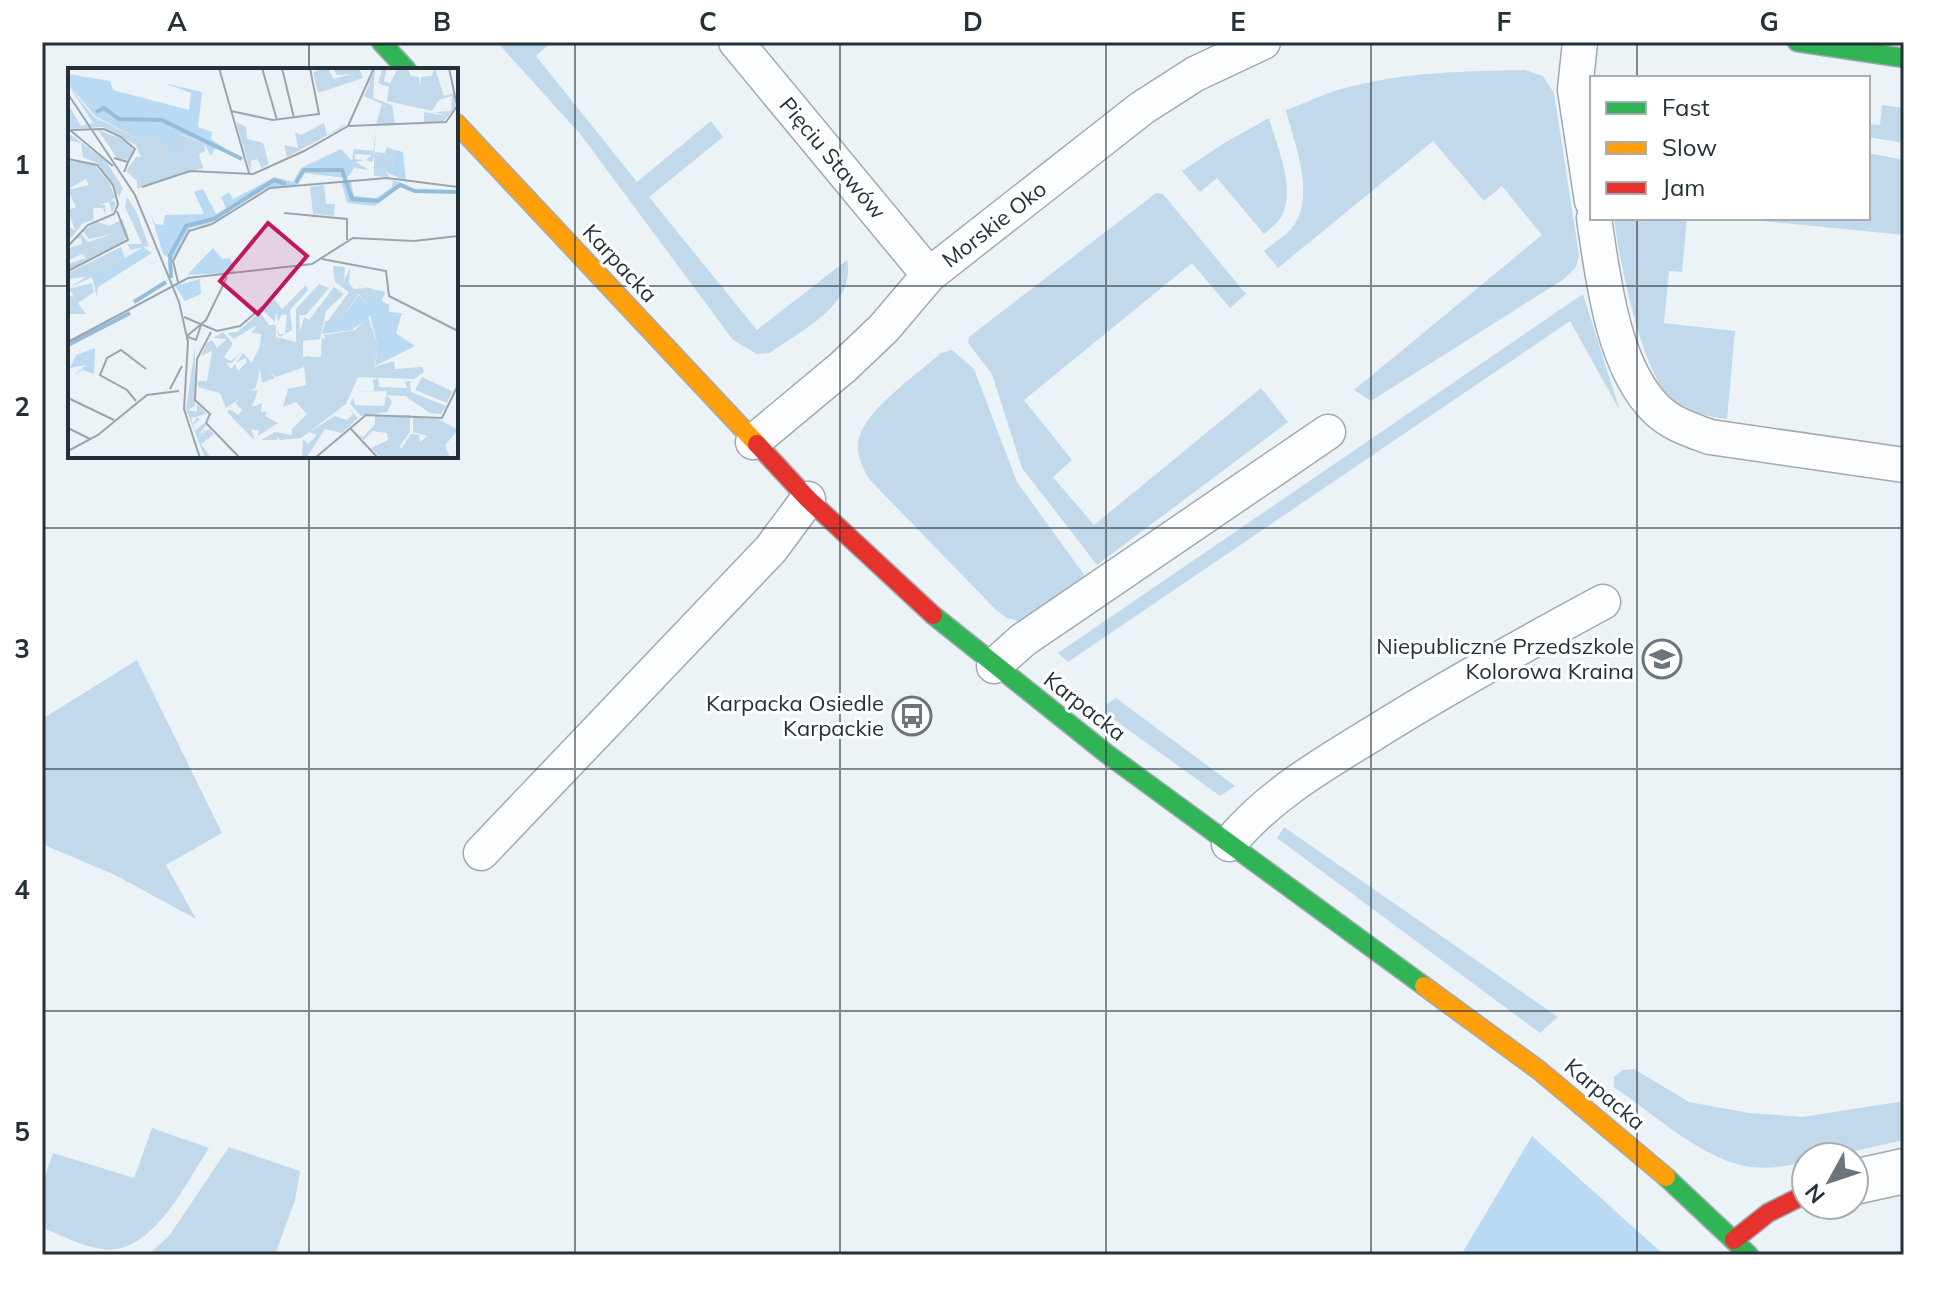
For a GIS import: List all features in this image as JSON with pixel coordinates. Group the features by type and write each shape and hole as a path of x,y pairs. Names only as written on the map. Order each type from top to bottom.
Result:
{"street":[{"path":"381,42 405,68"},
{"path":"1797,42 1865,48 1904,58"},
{"name":"Karpacka","path":"458,125 808,499 936,617 994,666 1229,844 1540,1071 1678,1187 1749,1255"},
{"path":"1870,1178 1904,1171"},
{"path":"1734,1240 1763,1215 1790,1199"}],"lane":[{"name":"Pięciu Stawów","path":"736,42 929,275"},
{"name":"Morskie Oko","path":"753,442 843,367 884,328 929,275 1142,108 1195,74 1263,42"},
{"path":"1580,42 1575,90 1590,188"},
{"path":"1594,220 1619,343 1636,382 1656,409 1681,426 1710,437 1904,465"},
{"path":"994,666 1023,640 1328,432"},
{"path":"481,853 771,549 808,499"},
{"path":"1229,844 1273,800 1321,765 1469,674 1603,602"}],"shaded area":[{"path":"497,42 552,42 536,56 637,182 711,121 723,137 649,197 757,330 847,260 848,276 835,303 810,326 770,353 757,354 733,340 581,135"},
{"path":"1525,70 1543,76 1554,93 1579,255 1576,267 1564,279 1371,401 1354,390 1542,235 1502,186 1484,201 1433,141 1278,268 1264,251 1296,222 1303,196 1301,166 1286,110 1338,90 1389,79 1457,72"},
{"path":"1882,105 1904,108 1904,143 1870,137 1870,124 1880,125"},
{"path":"1269,118 1283,164 1287,199 1281,217 1264,234 1217,178 1200,192 1182,171"},
{"path":"1870,153 1904,160 1904,235 1752,220 1870,220"},
{"path":"1156,193 1163,194 1246,294 1230,308 1192,263 1024,400 1072,460 1053,477 1094,525 1261,388 1288,422 1097,565 1022,468 992,374 968,343 969,337"},
{"path":"1614,220 1687,220 1682,272 1669,271 1664,323 1735,331 1727,419 1682,407 1659,384 1641,340"},
{"path":"1583,294 1620,411 1570,321 1068,662 1058,653"},
{"path":"952,350 974,369 1017,482 1085,576 1022,622 997,611 869,479 859,458 861,432 879,407 941,353"},
{"path":"137,660 222,833 166,865 196,919 115,875 42,844 42,719"},
{"path":"1116,698 1235,786 1220,796 1112,718 1105,710 1107,704"},
{"path":"1284,827 1558,1017 1540,1033 1277,838"},
{"path":"1634,1069 1689,1102 1749,1113 1802,1117 1904,1101 1904,1140 1870,1148 1870,1141 1790,1141 1790,1165 1763,1168 1737,1164 1689,1141 1614,1087 1614,1077 1623,1070"},
{"path":"152,1128 209,1148 178,1198 151,1230 136,1242 119,1248 101,1249 42,1228 42,1184 53,1153 134,1178"},
{"path":"1532,1136 1664,1255 1461,1255"},
{"path":"229,1147 300,1171 295,1200 275,1255 148,1255 169,1236"}],"traffic: fast":[{"path":"381,42 405,68"},
{"path":"1797,42 1904,58"},
{"path":"933,615 1107,754 1424,986"},
{"path":"1666,1177 1749,1255"}],"traffic: slow":[{"path":"458,125 757,444"},
{"path":"1424,986 1540,1071 1666,1177"}],"traffic: jam":[{"path":"757,444 808,499 933,615"},
{"path":"1734,1240 1768,1213 1790,1202"}],"place":[{"name":"Niepubliczne Przedszkole Kolorowa Kraina","path":"1662,659"},
{"name":"Karpacka Osiedle Karpackie","path":"912,716"}]}
